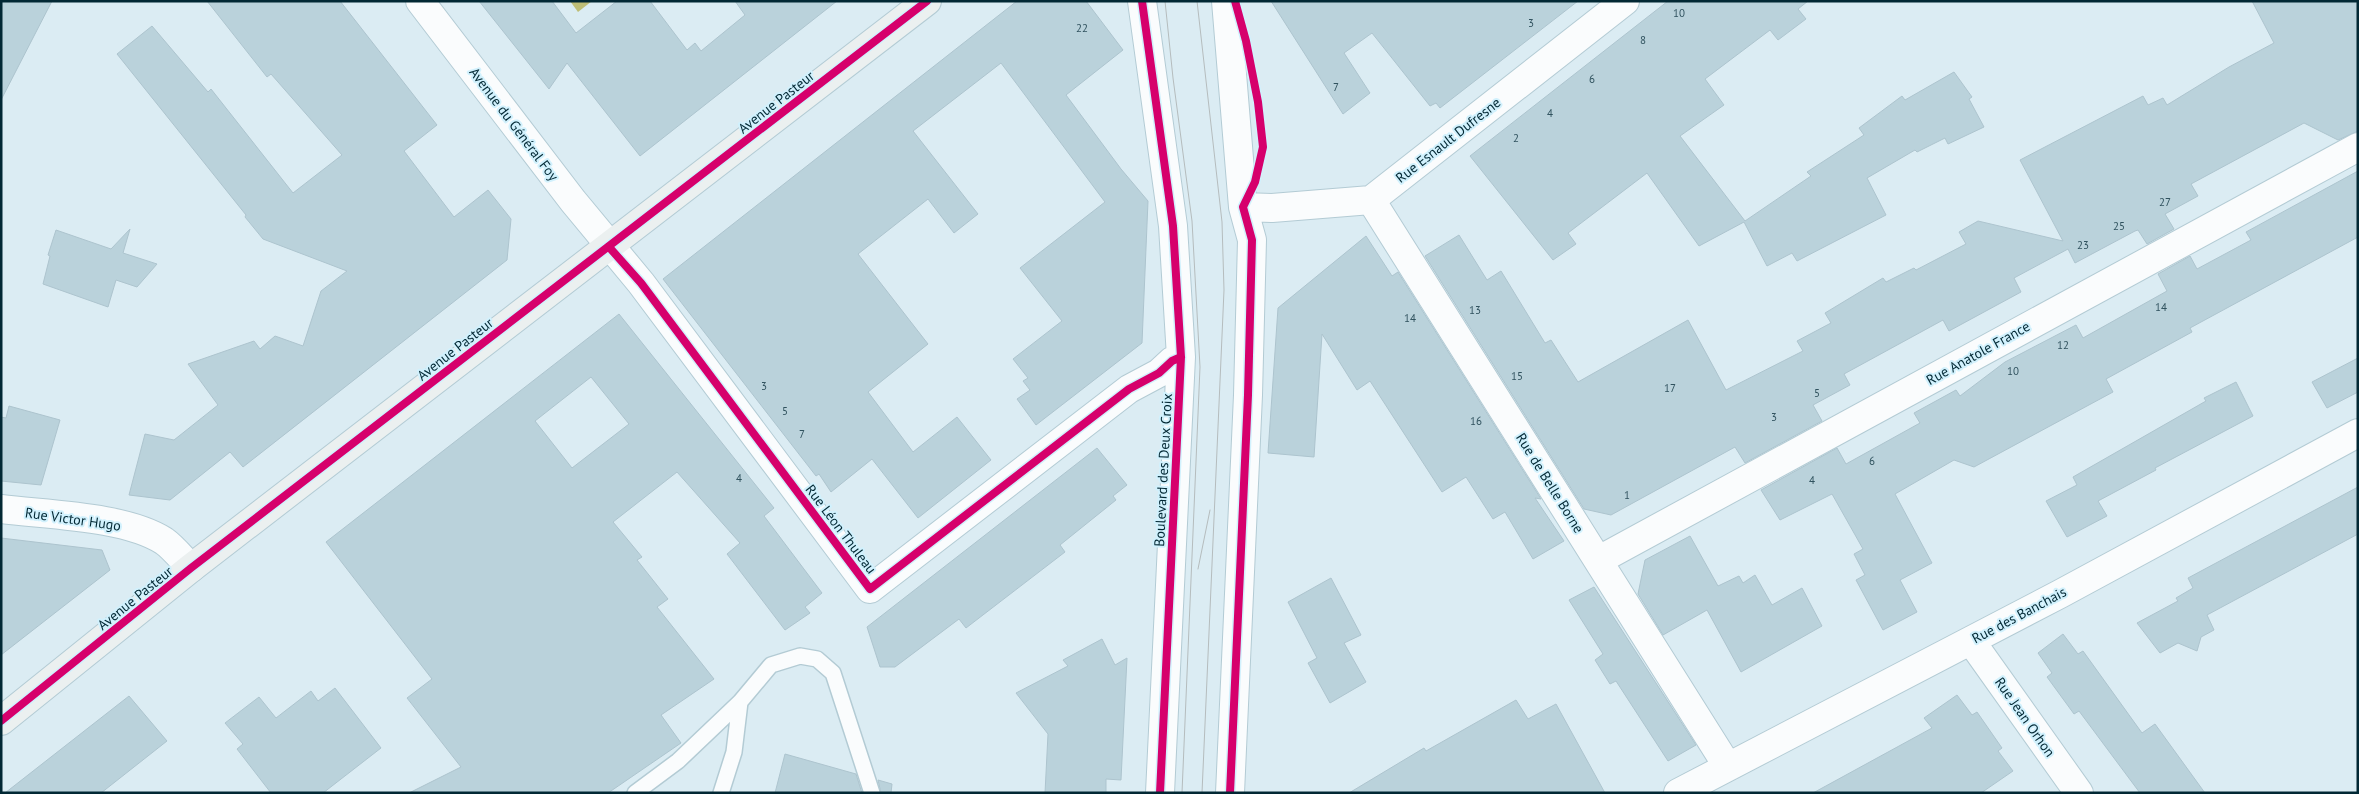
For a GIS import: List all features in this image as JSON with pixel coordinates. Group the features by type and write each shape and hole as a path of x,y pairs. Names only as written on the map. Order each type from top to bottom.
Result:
{"main road":[{"name":"Avenue Pasteur","path":"1,721 191,568 927,1"}],"street":[{"name":"Avenue du Général Foy","path":"420,1 609,247"},
{"name":"Boulevard des Deux Croix","path":"1142,1 1173,226 1182,357 1160,793"},
{"path":"1226,1 1243,207 1252,240 1248,395 1230,793"},
{"name":"Rue Esnault Dufresne","path":"1371,200 1625,1"},
{"name":"Rue Anatole France","path":"1599,560 2358,146"},
{"path":"1243,207 1272,208 1371,200"},
{"name":"Rue de Belle Borne","path":"1371,200 1728,767"},
{"name":"Rue Léon Thuleau","path":"609,247 641,283 870,590 1129,389 1159,373 1172,361 1182,357"},
{"name":"Rue des Banchais","path":"1678,793 1971,641 2358,433"},
{"name":"Rue Victor Hugo","path":"1,509 91,519 128,526 166,542 191,568"},
{"name":"Rue Jean Orhon","path":"1971,641 2079,793"}],"lane":[{"path":"635,793 678,760 740,702 771,665 800,656 817,659 833,672 872,793"},
{"path":"721,793 734,752 740,702"}],"shaded area":[{"path":"570,1 592,1 578,12"}],"building":[{"path":"1,1 52,1 1,100"},
{"path":"207,1 340,1 437,125 404,151 454,217 488,190 511,219 507,260 243,467 230,452 170,500 129,495 145,434 174,440 218,405 188,364 254,341 260,349 275,336 303,346 321,291 347,271 263,239 245,217 246,215 117,54 152,26 208,92 211,89 293,193 342,155 271,74 267,77"},
{"path":"479,1 552,1 576,33 617,1 650,1 687,50 695,43 701,51 745,15 735,1 837,1 640,156 567,63 549,89"},
{"path":"1017,1 1086,1 1123,50 1066,95 1121,169 1148,201 1142,343 1036,425 1017,399 1030,390 1023,381 1028,378 1013,359 1062,321 1020,268 1105,202 1001,63 913,131 978,214 954,233 928,199 858,254 928,344 868,392 913,452 957,417 991,460 918,518 872,459 831,492 819,474 816,476 663,279"},
{"path":"1271,1 1578,1 1440,108 1436,103 1430,106 1372,33 1344,53 1370,93 1343,114"},
{"path":"1668,1 1808,1 1798,9 1806,19 1778,40 1770,30 1705,79 1724,105 1680,136 1745,221 1811,176 1807,172 1864,135 1859,128 1902,96 1905,100 1954,72 1972,97 1969,99 1984,127 1948,144 1945,138 1917,152 1915,150 1867,178 1886,215 1797,261 1792,253 1767,266 1744,222 1699,246 1647,173 1568,233 1576,244 1553,260 1470,156"},
{"path":"2252,1 2358,1 2358,131 2338,140 2304,123 2191,184 2198,196 2165,214 2174,229 2147,244 2138,230 2135,231 2075,263 2068,249 2014,278 2021,292 1949,331 1943,320 1844,374 1850,385 1813,405 1822,421 1745,463 1735,447 1611,515 1584,509 1425,256 1459,235 1487,280 1501,271 1545,343 1551,340 1578,382 1688,320 1726,390 1803,351 1797,341 1831,323 1825,313 1883,278 1886,282 1914,268 1916,270 1966,244 1959,232 1978,221 2063,241 2020,160 2143,96 2148,105 2163,98 2167,105 2229,67 2274,43"},
{"path":"2358,171 2358,237 2190,328 2192,332 2106,379 2113,392 1974,467 1954,460 1895,494 1932,563 1900,580 1917,612 1883,630 1856,580 1865,575 1854,554 1863,549 1832,494 1780,520 1761,490 1837,448 1846,464 1920,423 1914,413 1956,390 1960,396 2005,362 2076,325 2083,338 2167,291 2158,274 2190,256 2197,269 2251,240 2246,232"},
{"path":"130,229 123,253 157,264 137,287 116,280 108,307 43,284 50,256 48,255 56,230 111,249"},
{"path":"1366,236 1392,276 1398,272 1541,499 1535,498 1564,541 1533,559 1505,512 1493,519 1466,477 1442,492 1370,381 1357,390 1322,334 1314,457 1268,453 1278,308"},
{"path":"619,314 774,508 764,516 822,593 805,607 810,613 785,630 727,554 740,543 677,472 613,522 642,557 637,560 668,599 657,607 714,679 661,715 681,743 608,793 409,793 461,767 407,698 432,679 326,542","holes":["591,377 629,424 572,468 535,421"]},
{"path":"2358,358 2358,392 2327,408 2312,382"},
{"path":"2236,382 2253,416 2155,468 2156,470 2098,501 2107,516 2067,537 2046,501 2077,485 2073,477 2206,401 2204,398"},
{"path":"9,406 60,420 41,485 1,481 1,417 6,418"},
{"path":"1097,448 1127,485 1113,496 1116,500 1060,545 1065,552 966,628 959,619 895,667 880,667 867,627"},
{"path":"2358,487 2358,534 2207,615 2214,630 2201,637 2197,651 2178,643 2160,653 2137,623 2178,601 2176,598 2193,588 2188,578"},
{"path":"1690,536 1718,586 1739,576 1743,583 1755,575 1772,605 1802,588 1822,626 1741,672 1707,610 1663,635 1638,594 1645,560"},
{"path":"1,538 102,550 110,570 1,655"},
{"path":"1331,578 1361,635 1344,643 1366,682 1330,703 1308,663 1317,658 1288,602"},
{"path":"1594,587 1696,745 1668,761 1616,681 1610,684 1595,660 1603,654 1569,600"},
{"path":"2063,634 2078,654 2083,651 2142,733 2155,724 2205,793 2140,793 2079,711 2074,714 2047,677 2052,673 2038,653"},
{"path":"1102,639 1115,665 1127,658 1121,780 1106,779 1106,793 1045,793 1048,734 1016,693 1068,666 1063,660"},
{"path":"335,688 381,748 323,793 271,793 237,749 243,744 225,723 259,697 276,718 311,691 318,701"},
{"path":"1957,695 1972,715 1977,712 2002,748 1998,751 2013,771 1981,793 1813,793 1932,728 1924,718"},
{"path":"129,696 167,741 101,793 5,793"},
{"path":"1516,700 1528,719 1556,704 1605,793 1349,793 1424,748 1426,751"},
{"path":"785,754 856,774 862,793 775,793"},
{"path":"878,780 892,784 891,793 881,793"}],"tram line":[{"path":"1165,1 1192,221 1200,367 1182,793"},
{"path":"1197,1 1222,222 1224,290 1202,793"},
{"path":"1198,569 1210,510"}],"cycle path":[{"path":"1,721 191,568 927,1"},
{"path":"1142,1 1173,226 1181,357 1160,793"},
{"path":"1230,793 1248,395 1252,240 1243,207 1255,182 1263,147 1258,102 1246,41 1235,1"},
{"path":"609,247 641,283 870,589 1129,389 1159,373 1172,361 1181,357"}]}
